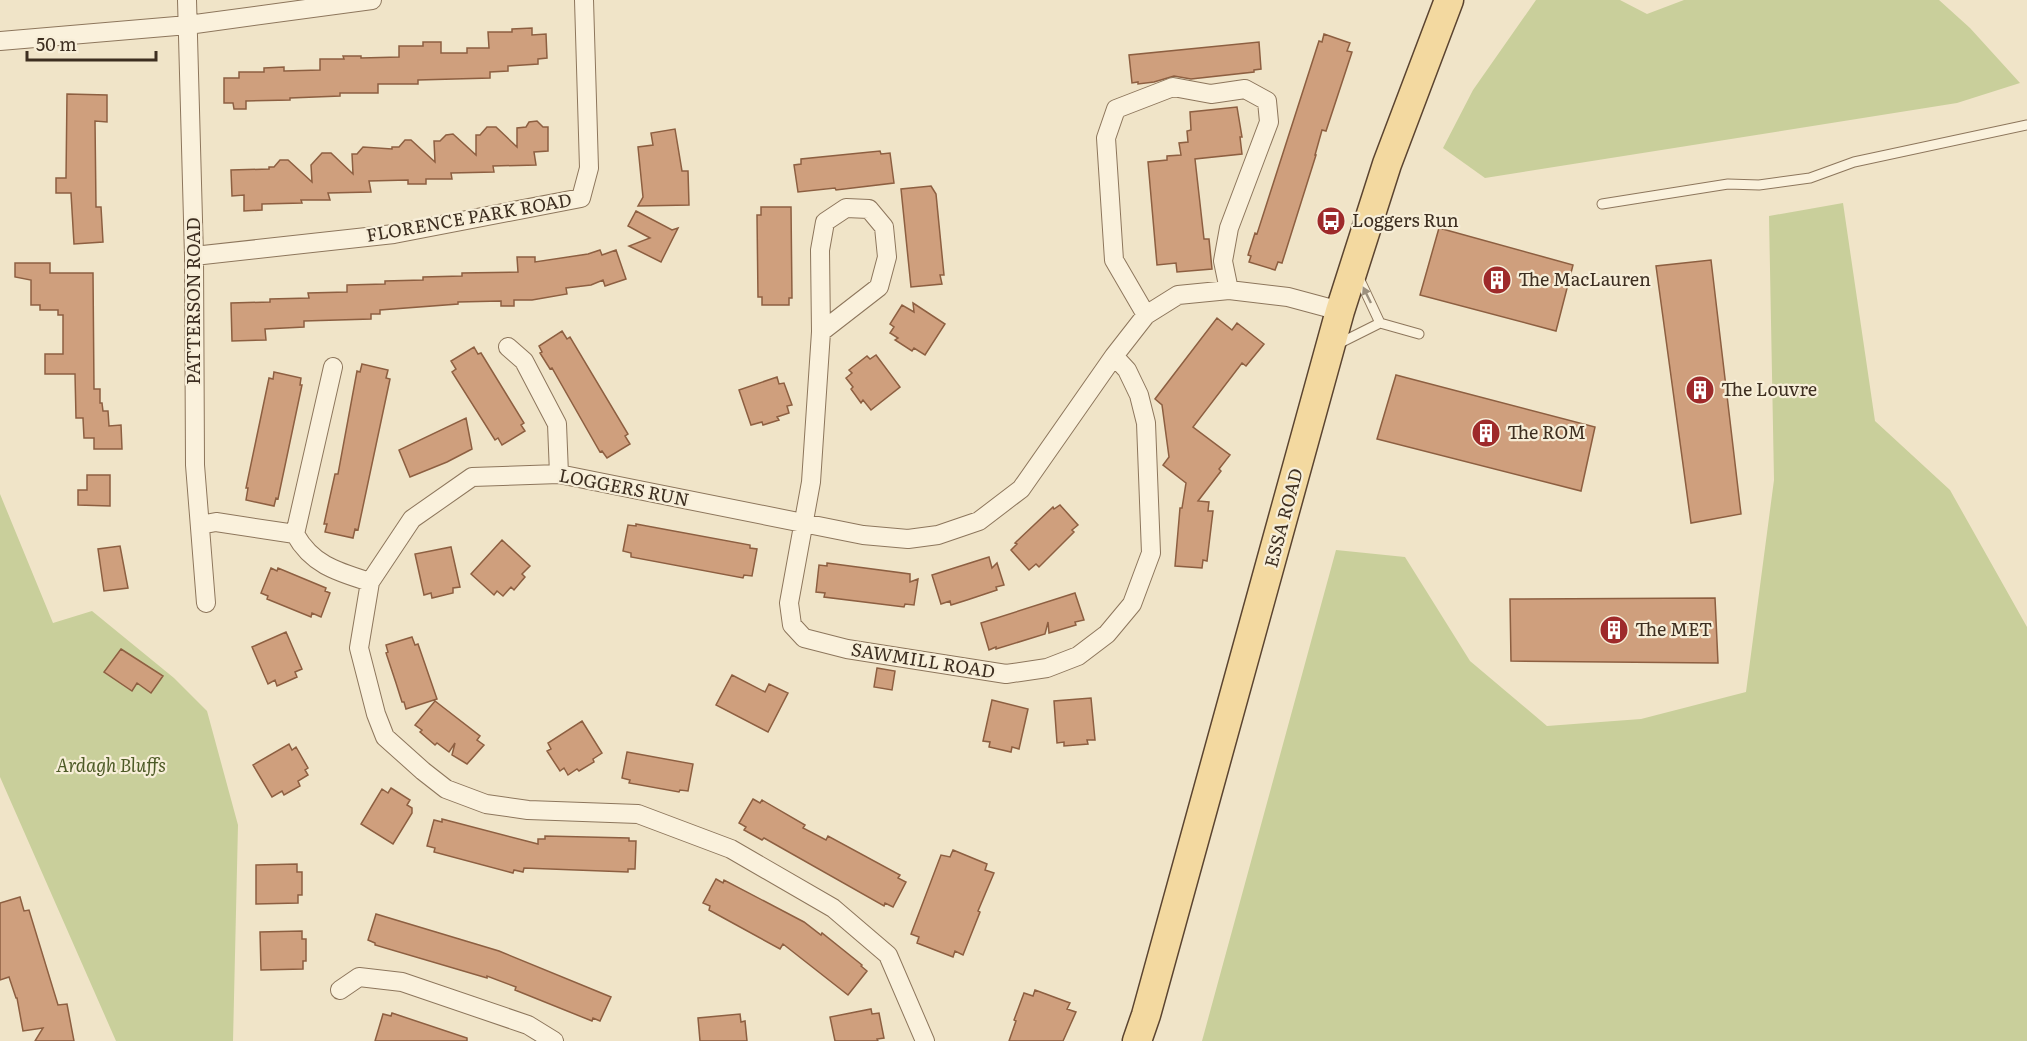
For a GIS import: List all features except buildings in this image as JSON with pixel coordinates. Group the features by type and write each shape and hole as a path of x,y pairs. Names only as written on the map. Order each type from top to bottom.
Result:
{"main road":[{"name":"ESSA ROAD","path":"1137,1041 1150,1004 1340,311 1387,164 1449,0"}],"street":[{"name":"PATTERSON ROAD","path":"187,0 194,256 195,465 206,603"},
{"path":"0,41 188,25 372,0"},
{"name":"FLORENCE PARK ROAD","path":"194,256 394,234 581,198 589,168 584,0"},
{"path":"1146,315 1114,260 1106,138 1116,109 1173,87 1211,94 1245,89 1267,101 1269,122 1229,228 1223,261 1229,290"},
{"name":"SAWMILL ROAD","path":"822,332 879,287 887,257 884,227 869,209 846,208 825,222 820,250 822,332 811,482 789,603 792,625 804,638 847,649 1006,674 1047,668 1078,656 1107,634 1132,604 1151,553 1146,423 1138,394 1127,370 1114,356"},
{"name":"LOGGERS RUN","path":"925,1041 888,955 833,908 731,849 638,814 528,810 486,804 446,789 423,771 385,737 376,714 358,648 370,582 412,519 472,477 559,474 863,534 908,539 938,535 979,521 1021,489 1114,356 1146,315 1178,295 1229,290 1288,297 1340,311"},
{"path":"508,347 524,361 557,424 559,474"},
{"path":"333,367 295,534 303,549 321,563 345,575 370,582"},
{"path":"200,525 216,522 295,534"},
{"path":"340,990 358,977 402,982 528,1025 554,1041"}],"lane":[{"path":"1602,204 1728,184 1759,185 1810,178 1854,162 2027,125"},
{"path":"1354,268 1380,323"},
{"path":"1330,348 1380,323 1419,334"}],"green space":[{"path":"1536,0 1620,0 1647,14 1684,0 1939,0 1970,28 2020,83 1957,103 1485,178 1443,148 1473,90"},
{"path":"1843,203 1875,421 1950,490 2027,627 2027,1041 1202,1041 1336,550 1405,557 1470,661 1547,726 1641,719 1746,692 1774,480 1769,216"},
{"name":"Ardagh Bluffs","path":"0,494 53,623 92,611 174,678 207,711 238,825 233,1041 116,1041 0,777"}],"place":[{"name":"Loggers Run","path":"1331,221"},
{"name":"The MacLauren","path":"1497,280"},
{"name":"The Louvre","path":"1700,390"},
{"name":"The ROM","path":"1486,433"},
{"name":"The MET","path":"1614,630"}]}
